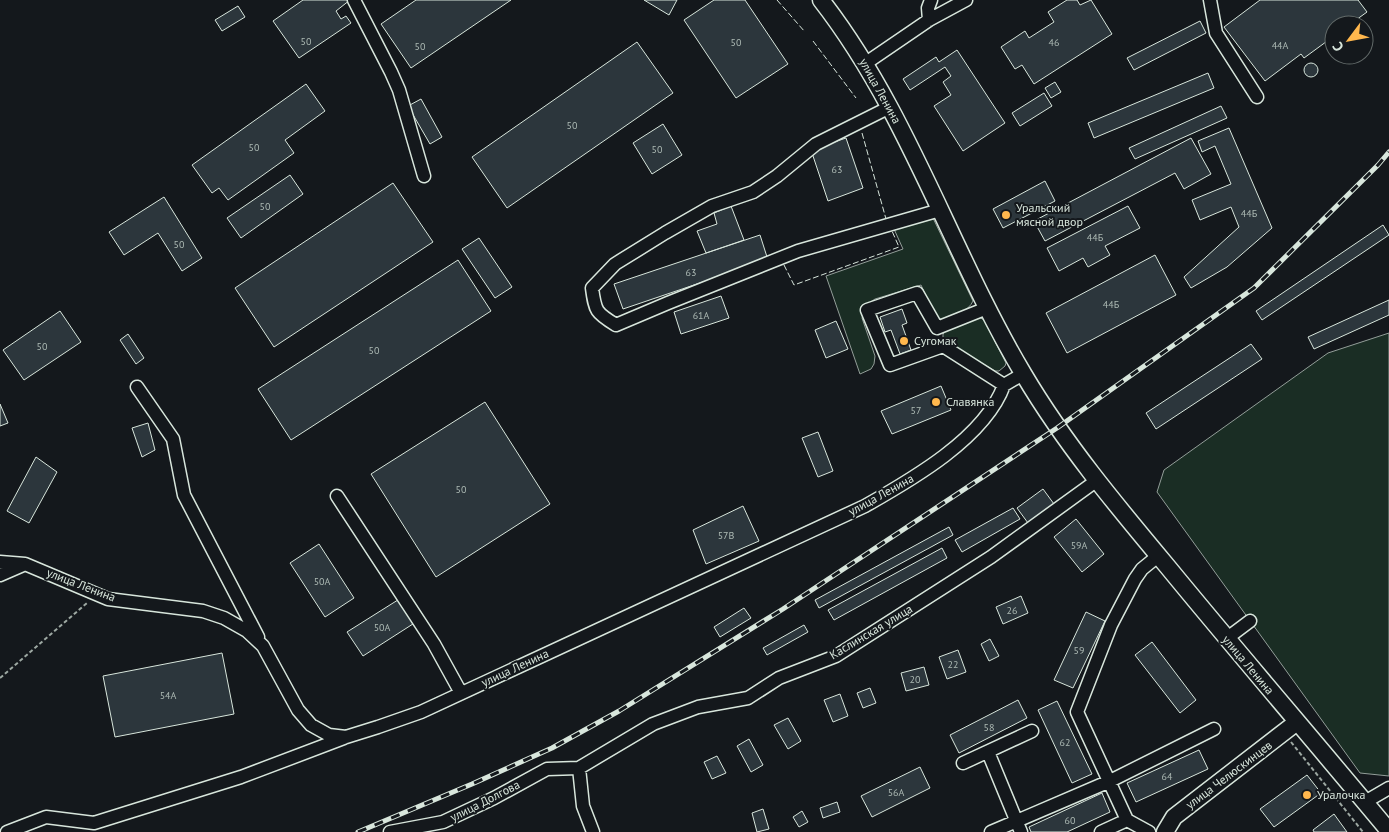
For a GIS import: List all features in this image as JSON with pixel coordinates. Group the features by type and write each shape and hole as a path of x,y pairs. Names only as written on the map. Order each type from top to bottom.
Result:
{"main road":[{"name":"улица Ленина","path":"821,0 842,26 866,64 904,132 987,308 1023,374 1057,428 1096,481 1389,831"},
{"name":"улица Челюскинцев","path":"1165,832 1174,817 1297,722"}],"street":[{"path":"354,0 392,72 424,176"},
{"path":"929,20 928,8 931,0"},
{"path":"866,64 929,20 966,0"},
{"path":"1210,0 1216,33 1257,97"},
{"path":"890,107 816,144 777,176 753,192 712,206 615,264 592,288 594,303 599,315 616,325 668,302 798,251 940,210"},
{"path":"987,308 937,328 917,293 867,310 890,365 943,346 1004,385 1023,374"},
{"name":"улица Ленина","path":"0,562 25,564 108,599 203,610 224,618 247,631 263,646 298,710 311,725 329,735 346,737 378,728 421,712 865,506 926,469 965,438 984,418 1004,385"},
{"path":"137,387 173,439 184,495 263,646"},
{"name":"Каслинская улица","path":"579,768 654,724 698,707 748,698 779,678 836,656 991,557 1096,481"},
{"path":"337,496 434,644 461,693"},
{"path":"1149,832 1127,820 1077,712 1111,625 1138,574 1158,556"},
{"path":"0,575 25,564"},
{"path":"1226,638 1250,621"},
{"path":"992,832 1019,826 1214,729"},
{"path":"963,763 1032,732"},
{"path":"7,832 46,817 94,823 241,777 346,737"},
{"path":"988,752 1019,826"},
{"path":"579,768 583,806 593,832"},
{"name":"улица Долгова","path":"390,832 444,822 494,798 547,769 579,768"},
{"path":"1365,802 1389,788"},
{"path":"1101,832 1127,820"}],"path":[{"path":"0,678 98,594"},
{"path":"1284,733 1363,832"}],"green space":[{"path":"932,216 973,301 968,308 959,314 940,320 935,316 921,285 875,299 866,305 862,318 875,356 874,364 871,369 860,374 826,276 903,249 894,229"},
{"path":"979,317 984,320 1006,363 999,371 995,371 943,339 943,334 946,330"},
{"path":"1389,333 1389,776 1360,773 1157,492 1164,470 1328,353"}],"building":[{"path":"303,0 350,0 336,11 341,19 346,16 351,23 299,58 273,21"},
{"path":"416,0 511,0 411,68 381,24"},
{"path":"644,0 677,0 669,15"},
{"path":"714,0 745,0 788,64 736,98 684,20"},
{"path":"1067,0 1077,0 1080,5 1091,0 1112,34 1034,84 1022,65 1015,69 1001,47 1025,31 1029,38 1054,22 1048,12"},
{"path":"1260,0 1358,0 1367,12 1363,15 1324,15 1324,43 1304,58 1301,54 1265,81 1224,27"},
{"path":"238,6 245,17 222,31 215,20"},
{"path":"1200,21 1206,33 1134,70 1127,58"},
{"path":"637,42 673,93 507,208 472,157"},
{"path":"957,50 1005,123 963,151 934,106 951,95 943,82 951,76 945,67 910,90 903,79 936,57 939,62"},
{"path":"1311,63 1316,65 1318,70 1316,75 1311,77 1306,75 1304,70 1306,65"},
{"path":"1208,73 1214,88 1094,138 1088,123"},
{"path":"1055,82 1061,92 1051,98 1045,88"},
{"path":"306,84 325,111 285,140 294,153 228,200 219,188 212,193 192,165"},
{"path":"1044,93 1052,106 1020,126 1012,113"},
{"path":"421,99 442,137 430,144 408,106"},
{"path":"1221,106 1227,118 1135,159 1129,148"},
{"path":"663,124 682,155 652,174 633,143"},
{"path":"1229,128 1272,228 1227,267 1191,288 1184,277 1239,227 1231,207 1200,220 1192,200 1231,184 1215,146 1202,152 1198,141"},
{"path":"846,138 863,188 828,201 811,150"},
{"path":"1191,138 1211,174 1184,189 1175,173 1045,241 1034,221"},
{"path":"290,175 303,194 241,238 227,218"},
{"path":"1045,181 1055,201 1003,228 993,209"},
{"path":"393,183 433,242 274,347 235,288"},
{"path":"164,197 202,258 182,271 158,233 124,255 109,232"},
{"path":"731,206 744,240 706,253 697,231 717,224 714,213"},
{"path":"1128,206 1140,228 1105,246 1110,255 1088,267 1083,258 1059,271 1047,248"},
{"path":"1383,225 1389,235 1262,320 1256,311"},
{"path":"760,235 768,260 623,309 614,284"},
{"path":"479,238 512,287 495,298 462,249"},
{"path":"1155,255 1176,295 1067,353 1046,313"},
{"path":"458,260 491,311 291,440 258,389"},
{"path":"721,296 729,318 681,334 674,312"},
{"path":"1389,300 1389,315 1314,349 1308,337"},
{"path":"902,309 907,323 902,325 911,350 900,354 891,330 885,332 880,317"},
{"path":"60,311 81,342 24,380 3,350"},
{"path":"836,321 848,349 826,358 815,330"},
{"path":"128,334 144,358 136,364 120,340"},
{"path":"1251,344 1262,359 1156,429 1146,413"},
{"path":"941,386 951,410 892,434 881,411"},
{"path":"485,402 550,504 436,577 371,474"},
{"path":"0,404 8,423 0,426"},
{"path":"148,423 155,450 142,457 132,428"},
{"path":"818,432 833,471 818,477 802,438"},
{"path":"36,457 57,472 29,523 7,511"},
{"path":"1043,489 1054,504 1028,523 1017,508"},
{"path":"743,506 759,541 706,564 693,530"},
{"path":"1013,508 1020,519 962,552 955,540"},
{"path":"1076,519 1104,554 1082,572 1054,537"},
{"path":"949,527 953,535 819,608 815,600"},
{"path":"319,544 354,598 325,617 290,563"},
{"path":"942,548 947,558 834,620 828,610"},
{"path":"1021,596 1028,613 1003,624 996,607"},
{"path":"401,598 416,622 363,656 347,632"},
{"path":"744,608 751,618 720,637 714,627"},
{"path":"1086,612 1105,621 1073,688 1054,680"},
{"path":"804,625 808,632 767,655 763,648"},
{"path":"990,639 999,656 989,661 981,644"},
{"path":"1152,642 1196,700 1180,713 1135,655"},
{"path":"958,650 966,672 947,679 939,657"},
{"path":"222,653 234,714 115,737 103,676"},
{"path":"924,667 929,685 906,691 901,673"},
{"path":"870,688 876,703 863,708 857,693"},
{"path":"840,694 848,716 833,722 824,700"},
{"path":"1018,700 1027,718 959,753 950,735"},
{"path":"1057,701 1092,774 1072,783 1038,710"},
{"path":"788,718 801,741 788,749 774,725"},
{"path":"749,739 763,765 751,772 737,746"},
{"path":"1199,750 1208,769 1136,802 1127,783"},
{"path":"717,756 726,773 712,779 704,762"},
{"path":"920,767 930,788 872,817 861,796"},
{"path":"1307,775 1321,793 1274,827 1260,809"},
{"path":"1102,793 1110,812 1067,832 1031,832 1029,827"},
{"path":"837,802 840,812 823,818 820,808"},
{"path":"763,809 769,829 757,832 752,813"},
{"path":"802,811 808,822 799,827 793,817"},
{"path":"1334,814 1347,832 1314,832 1313,830"}],"railway":[{"path":"358,832 552,748 619,711 783,609 1057,428 1254,288 1389,152"}],"fence":[{"path":"777,0 805,32"},
{"path":"813,41 856,98"},
{"path":"862,133 886,219"},
{"path":"784,265 794,285 899,247 892,231"}],"place":[{"name":"Уральский мясной двор","path":"1006,215"},
{"name":"Сугомак","path":"904,341"},
{"name":"Славянка","path":"936,402"},
{"name":"Уралочка","path":"1307,795"}]}
